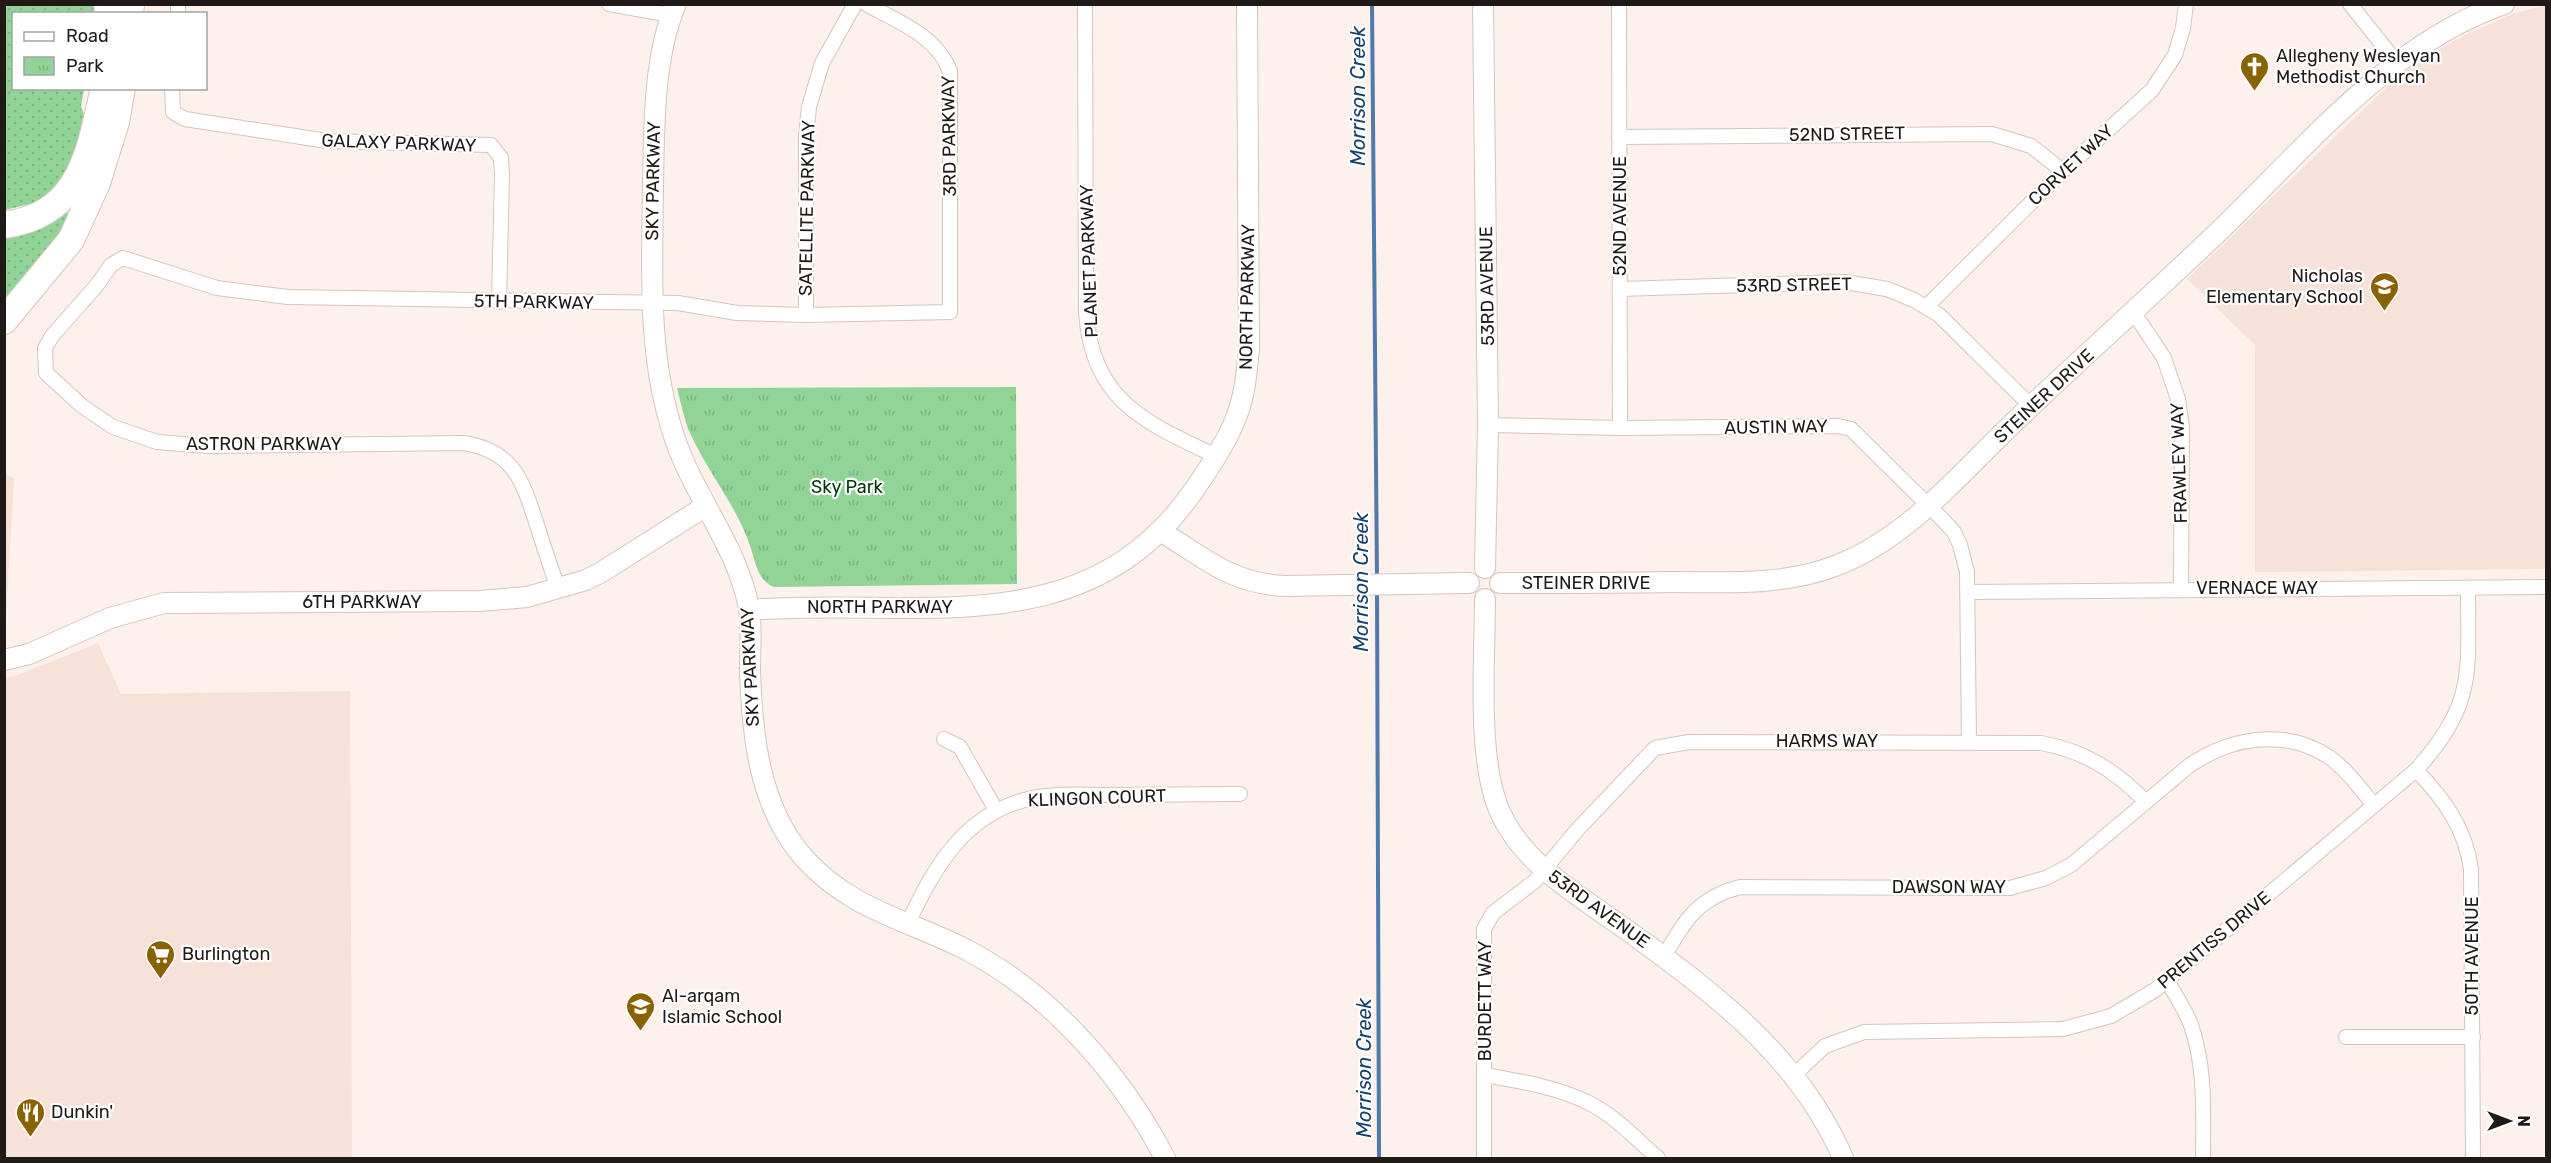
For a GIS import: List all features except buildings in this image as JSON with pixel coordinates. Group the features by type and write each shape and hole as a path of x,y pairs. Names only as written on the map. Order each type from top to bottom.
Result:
{"highway":[{"path":"4,225 28,222 53,210 72,189 93,136 104,90"},
{"path":"4,321 71,240 97,183 116,122 122,90"}],"street":[{"path":"609,4 674,10"},
{"name":"SATELLITE PARKWAY","path":"806,315 806,136 809,107 822,63 855,4"},
{"name":"3RD PARKWAY","path":"866,4 931,41 943,54 950,71 950,312"},
{"name":"PLANET PARKWAY","path":"1085,4 1086,312 1091,346 1104,377 1130,410 1153,426 1214,455"},
{"name":"NORTH PARKWAY","path":"749,610 1011,604 1065,590 1091,579 1139,549 1160,531 1185,503 1236,417 1244,390 1249,348 1247,4"},
{"name":"53RD AVENUE","path":"1483,4 1488,425 1485,568"},
{"name":"52ND AVENUE","path":"1619,4 1620,429"},
{"name":"CORVET WAY","path":"1926,307 2160,79 2180,41 2186,4"},
{"path":"2349,4 2397,63"},
{"name":"STEINER DRIVE","path":"1500,583 1781,580 1834,567 1865,552 1928,506 2031,406 2134,313 2363,92 2419,45 2492,6"},
{"name":"SKY PARKWAY","path":"674,10 660,70 654,113 652,303 659,375 665,408 681,455 718,525 735,565 749,610 754,739 760,770 783,829 823,878 853,900 906,925 964,948 1000,971 1045,1006 1074,1032 1118,1082 1165,1158"},
{"name":"GALAXY PARKWAY","path":"172,90 173,112 185,119 327,141 491,145 501,158 502,175 499,302"},
{"name":"52ND STREET","path":"1619,137 1992,134 2031,146 2063,171"},
{"name":"5TH PARKWAY","path":"123,258 217,288 288,297 678,303 723,312 806,315 950,312"},
{"name":"ASTRON PARKWAY","path":"123,258 111,265 98,285 52,336 45,348 46,373 82,406 113,427 157,442 208,446 464,443 478,445 503,458 522,480 558,588"},
{"name":"53RD STREET","path":"1620,289 1845,282 1887,289 1926,307 1960,335 2031,406"},
{"name":"FRAWLEY WAY","path":"2134,313 2164,358 2180,406 2181,588"},
{"name":"AUSTIN WAY","path":"1488,425 1620,429 1838,426 1851,429 1957,538 1966,566 1968,592 1970,741"},
{"name":"6TH PARKWAY","path":"4,660 29,654 110,618 164,603 470,601 527,597 600,573 706,506"},
{"path":"1160,531 1220,570 1254,583 1284,585 1469,583"},
{"path":"1485,568 1492,570 1500,583 1492,597 1485,599 1474,594 1469,583 1477,570 1485,568"},
{"name":"VERNACE WAY","path":"1968,592 2181,588 2547,587"},
{"name":"PRENTISS DRIVE","path":"1795,1074 1825,1046 1851,1035 1878,1030 2046,1030 2079,1026 2126,1009 2167,980 2416,770 2446,735 2463,696 2468,662 2468,588"},
{"name":"53RD AVENUE","path":"1485,599 1486,745 1489,775 1497,806 1504,819 1544,870 1664,956 1723,1002 1795,1074 1844,1158"},
{"name":"DAWSON WAY","path":"1664,956 1701,904 1726,891 1755,887 2010,888 2046,878 2071,865 2203,756 2241,742 2272,738 2302,744 2330,758 2373,804"},
{"path":"944,739 960,747 996,810"},
{"name":"HARMS WAY","path":"1544,870 1577,830 1655,748 1662,745 1689,742 2041,743 2068,749 2094,760 2117,774 2146,802"},
{"name":"50TH AVENUE","path":"2416,770 2453,814 2469,855 2472,884 2473,1158"},
{"name":"KLINGON COURT","path":"906,925 928,881 945,854 996,810 1011,803 1042,796 1240,794"},
{"name":"BURDETT WAY","path":"1484,1158 1484,929 1493,913 1535,881 1544,870"},
{"path":"2167,980 2185,1011 2198,1051 2203,1098 2203,1158"},
{"path":"2346,1037 2473,1037"},
{"path":"1485,1075 1534,1084 1588,1102 1622,1125 1658,1158"}],"shaded area":[{"name":"Nicholas Elementary School","path":"2546,5 2546,569 2255,572 2255,345 2187,279 2391,83 2421,59 2465,35 2515,13"},
{"path":"4,474 14,478 5,638 4,638"},
{"path":"98,643 121,694 350,691 352,1158 5,1158 5,677 15,676"}],"green space":[{"path":"4,5 98,5 99,12 12,12 12,90 84,90 81,106 86,120 75,158 59,186 34,203 5,210"},
{"path":"62,210 71,216 56,242 5,305 5,232"},
{"name":"Sky Park","path":"1016,387 1017,584 774,587 764,581 761,576 739,519 690,433 677,388"}],"waterway":[{"name":"Morrison Creek","path":"1372,4 1377,579"},
{"name":"Morrison Creek","path":"1377,589 1379,1158"}],"place":[{"name":"Allegheny Wesleyan Methodist Church","path":"2255,92"},
{"name":"Nicholas Elementary School","path":"2384,312"},
{"name":"Burlington","path":"161,980"},
{"name":"Al-arqam Islamic School","path":"641,1032"},
{"name":"Dunkin'","path":"30,1138"}]}
